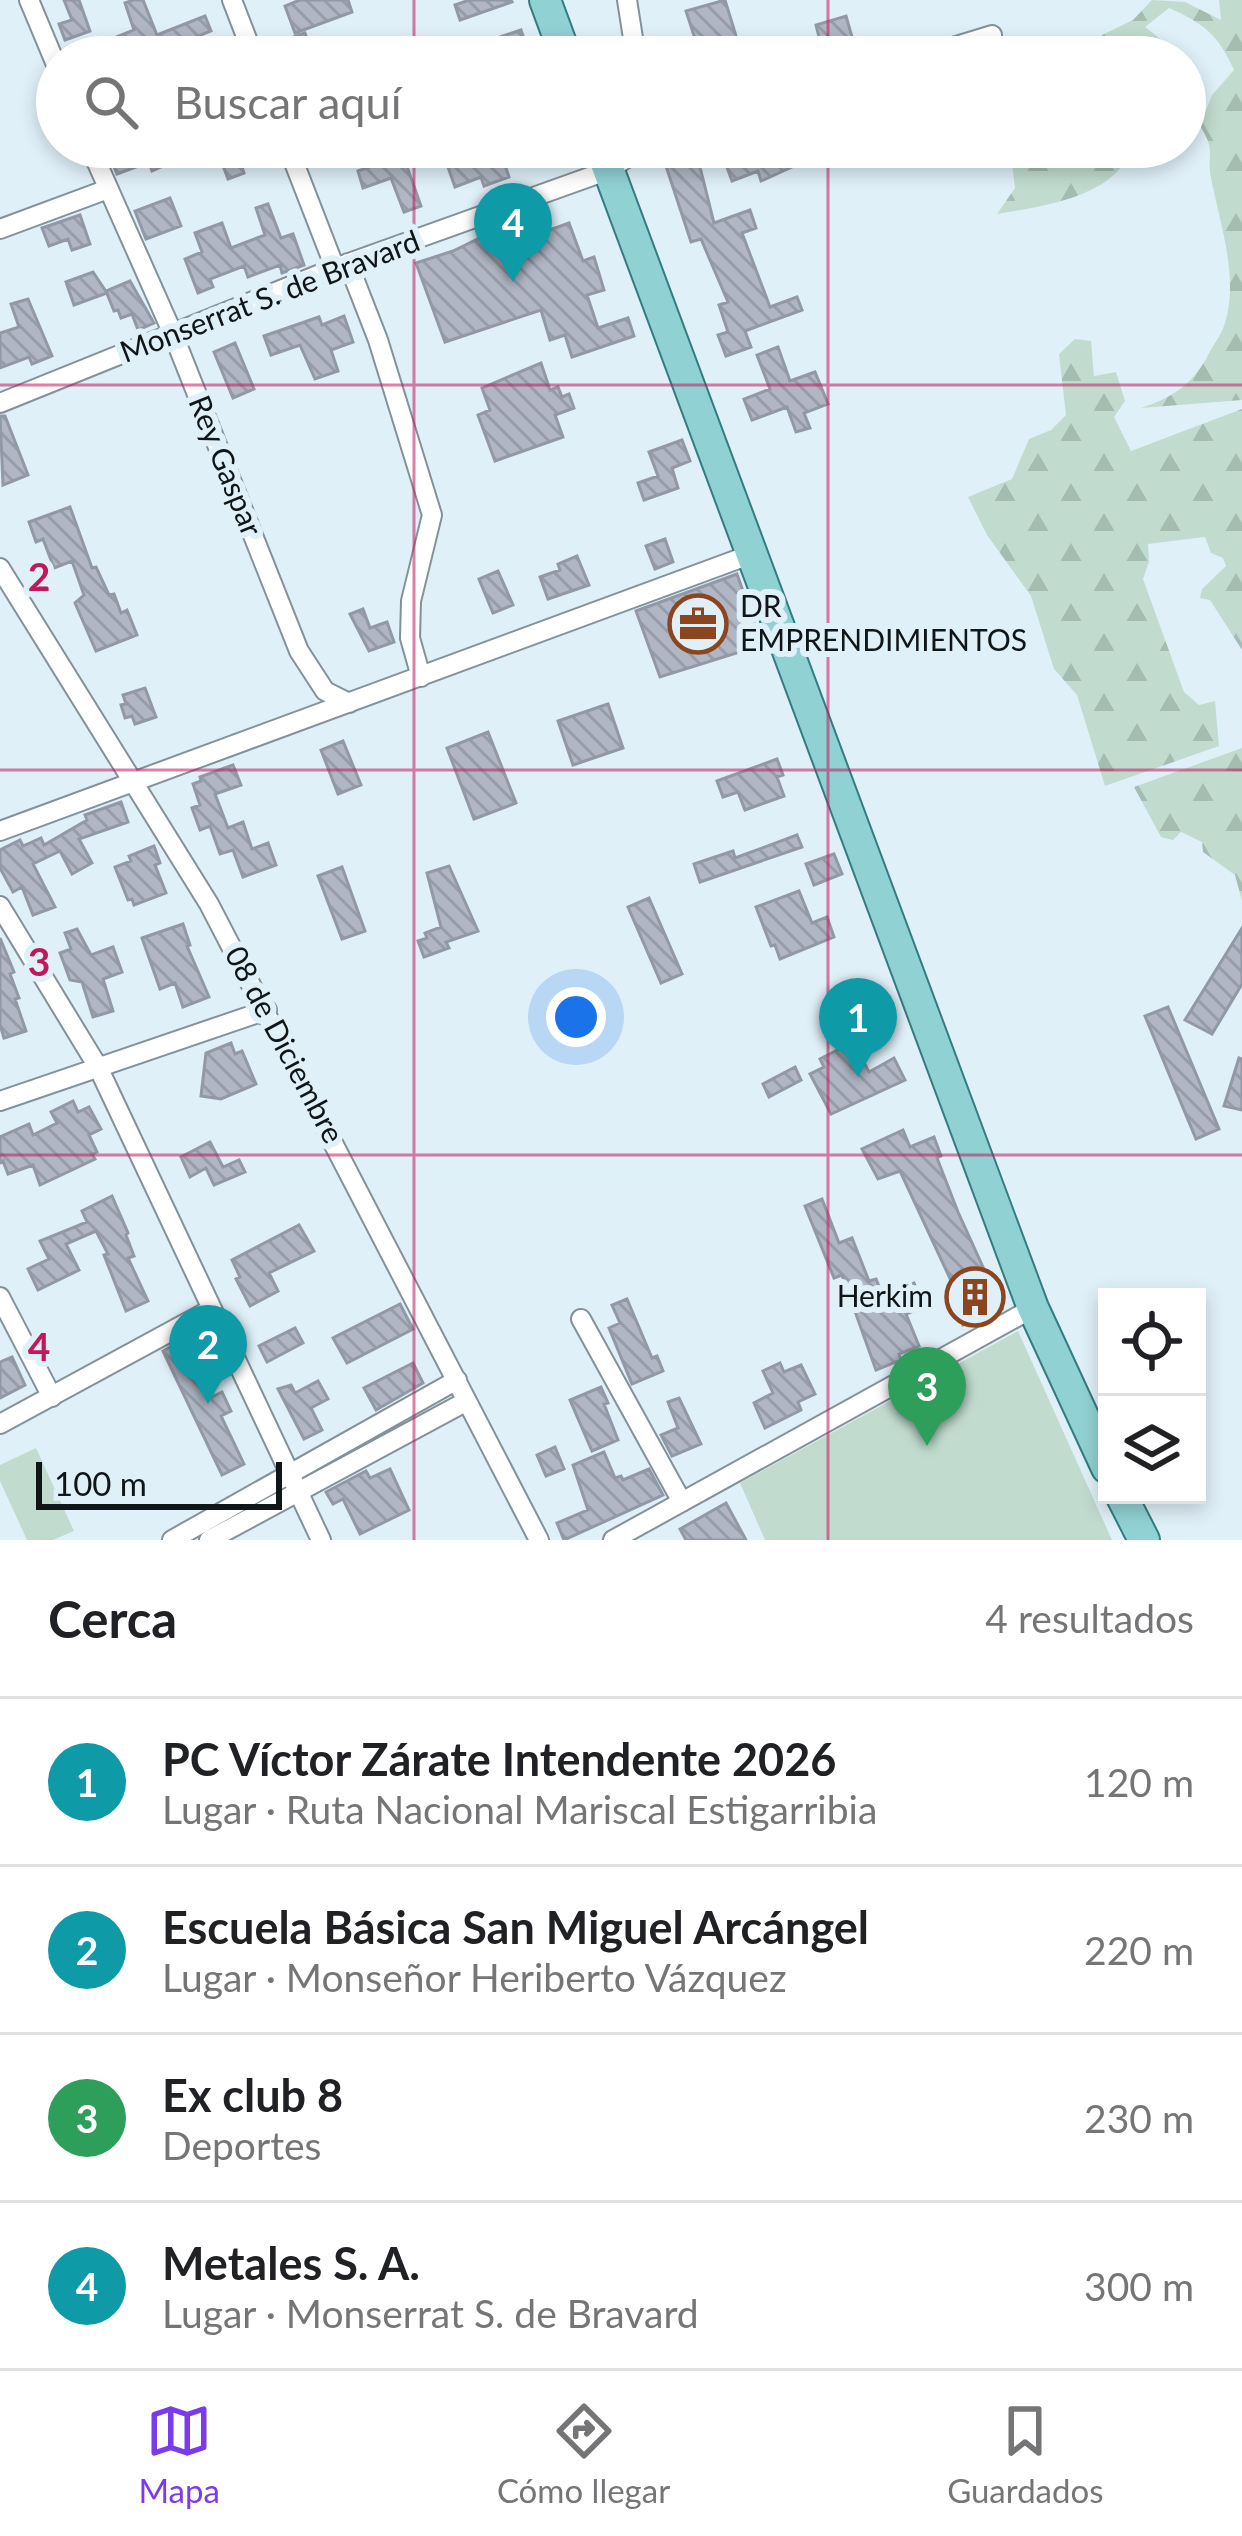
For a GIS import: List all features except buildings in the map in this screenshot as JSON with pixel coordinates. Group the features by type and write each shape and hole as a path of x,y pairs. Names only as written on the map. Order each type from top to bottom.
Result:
{"main road":[{"path":"544,0 558,36"},
{"path":"608,168 1033,1308 1098,1449"},
{"path":"1126,1504 1144,1540"}],"street":[{"path":"29,0 44,36"},
{"path":"232,0 246,36"},
{"path":"628,0 633,36"},
{"name":"Rey Gaspar","path":"100,168 173,334 299,651 325,691 349,703"},
{"path":"298,168 385,361 433,515 411,601 410,638 421,676"},
{"name":"Monserrat S. de Bravard","path":"0,403 580,168"},
{"path":"0,229 108,189"},
{"path":"0,830 752,554"},
{"name":"08 de Diciembre","path":"0,568 209,904 539,1540"},
{"path":"0,905 98,1067 321,1540"},
{"path":"0,1101 267,1010"},
{"path":"0,1297 52,1397"},
{"path":"613,1540 1033,1308"},
{"path":"0,1424 212,1309"},
{"path":"581,1319 682,1502"},
{"path":"209,1540 457,1380"},
{"path":"172,1540 467,1401"}],"green space":[{"path":"1152,0 1185,2 1221,20 1219,0 1242,0 1242,400 1141,408 1186,384 1224,326 1230,290 1227,252 1211,178 1206,110 1212,95 1234,70 1216,39 1169,8 1145,27 1157,36 1100,36 1133,20"},
{"path":"1013,168 1120,168 1090,191 997,214 1015,188"},
{"path":"1075,339 1091,341 1094,376 1116,372 1125,401 1114,417 1131,451 1242,409 1242,650 1210,600 1200,598 1202,589 1226,566 1223,558 1211,553 1205,537 1148,544 1143,579 1184,692 1199,705 1215,701 1219,746 1105,786 1077,695 1054,669 1031,596 987,535 968,497 1012,479 1029,439 1051,430 1066,415 1059,354"},
{"path":"1242,748 1242,901 1235,875 1203,852 1202,842 1181,832 1173,840 1161,837 1134,787"},
{"path":"1018,1331 1112,1540 765,1540 740,1483"},
{"path":"36,1448 74,1531 53,1540 27,1540 0,1481 0,1465"}],"place":[{"name":"Metales S. A.","path":"513,282"},
{"name":"DR EMPRENDIMIENTOS","path":"698,624"},
{"name":"PC Víctor Zárate Intendente 2026","path":"858,1077"},
{"name":"Herkim","path":"975,1297"},
{"name":"Escuela Básica San Miguel Arcángel","path":"208,1404"},
{"name":"Ex club 8","path":"927,1446"}]}
